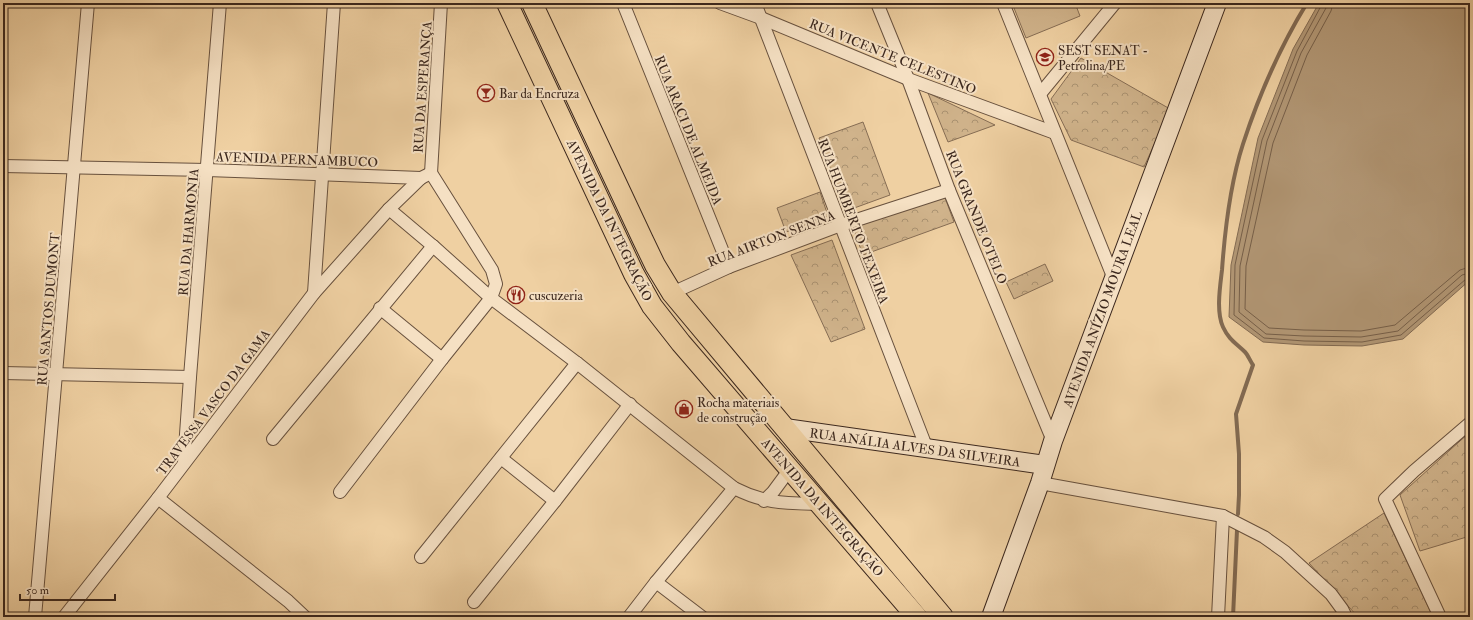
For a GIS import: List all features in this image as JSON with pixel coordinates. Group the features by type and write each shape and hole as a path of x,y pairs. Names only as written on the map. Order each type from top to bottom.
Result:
{"main road":[{"name":"AVENIDA DA INTEGRAÇÃO","path":"507,3 634,274 652,306 681,343 917,617"},
{"name":"AVENIDA DA INTEGRAÇÃO","path":"532,3 642,240 672,293 943,617"},
{"path":"681,343 688,341 695,336 700,326"},
{"path":"706,372 709,360 716,356 724,356"}],"street":[{"name":"RUA SANTOS DUMONT","path":"35,617 75,168 88,3"},
{"name":"RUA DA HARMONIA","path":"184,463 220,3"},
{"path":"314,293 321,174 334,3"},
{"name":"RUA DA ESPERANÇA","path":"426,176 441,3"},
{"name":"RUA ARACI DE ALMEIDA","path":"623,3 729,267"},
{"name":"RUA VICENTE CELESTINO","path":"720,3 761,18 908,79 1055,133"},
{"name":"RUA HUMBERTO TEXEIRA","path":"755,3 927,449"},
{"name":"RUA GRANDE OTELO","path":"877,3 908,79 950,190 1053,441"},
{"path":"1003,3 1114,279"},
{"path":"1040,94 1115,3"},
{"name":"AVENIDA ANÍZIO MOURA LEAL","path":"991,617 1040,483 1053,441 1217,3"},
{"name":"AVENIDA PERNAMBUCO","path":"3,166 426,176"},
{"path":"340,492 442,359 492,298 496,284 492,270 426,176"},
{"name":"TRAVESSA VASCO DA GAMA","path":"64,617 158,498 314,293 389,209 426,176"},
{"name":"RUA AIRTON SENNA","path":"672,293 729,267 841,225 950,190"},
{"path":"389,209 492,298 630,404 734,488 764,501 820,504"},
{"path":"273,439 380,308 433,246"},
{"path":"380,308 442,359"},
{"path":"421,557 577,363"},
{"path":"3,373 190,377"},
{"path":"474,602 630,404"},
{"path":"1440,617 1385,500 1414,471 1470,423"},
{"name":"RUA ANÁLIA ALVES DA SILVEIRA","path":"785,428 1046,465"},
{"path":"501,458 555,501"},
{"path":"764,501 773,492 790,469"},
{"path":"1040,483 1223,516 1264,537 1285,552 1331,594 1346,617"},
{"path":"629,617 734,488"},
{"path":"158,498 288,601 305,617"},
{"path":"1218,617 1223,516"},
{"path":"656,582 702,617"}],"green space":[{"path":"1012,3 1075,3 1080,16 1026,38"},
{"path":"1081,58 1170,109 1144,167 1071,140 1051,99"},
{"path":"928,93 995,125 948,142"},
{"path":"863,122 890,195 846,211 819,138"},
{"path":"820,192 828,216 786,232 777,208"},
{"path":"944,195 954,222 863,255 853,228"},
{"path":"832,240 865,329 831,342 791,255"},
{"path":"1045,264 1053,281 1014,299 1006,282"},
{"path":"1470,432 1470,536 1420,551 1400,495"},
{"path":"1384,513 1433,617 1358,617 1309,563"}],"water":[{"path":"1319,3 1470,3 1470,280 1403,339 1362,346 1304,345 1263,342 1229,317 1231,265 1258,138 1293,49"}],"waterway":[{"path":"1238,514 1239,454 1236,414 1253,365 1246,353 1228,335 1223,327 1220,314 1219,299 1231,190 1238,159 1263,89 1279,54 1307,3"},
{"path":"1233,617 1237,530"}],"place":[{"name":"SEST SENAT - Petrolina/PE","path":"1045,57"},
{"name":"Bar da Encruza","path":"486,93"},
{"name":"cuscuzeria","path":"516,295"},
{"name":"Rocha materiais de construção","path":"684,409"}]}
